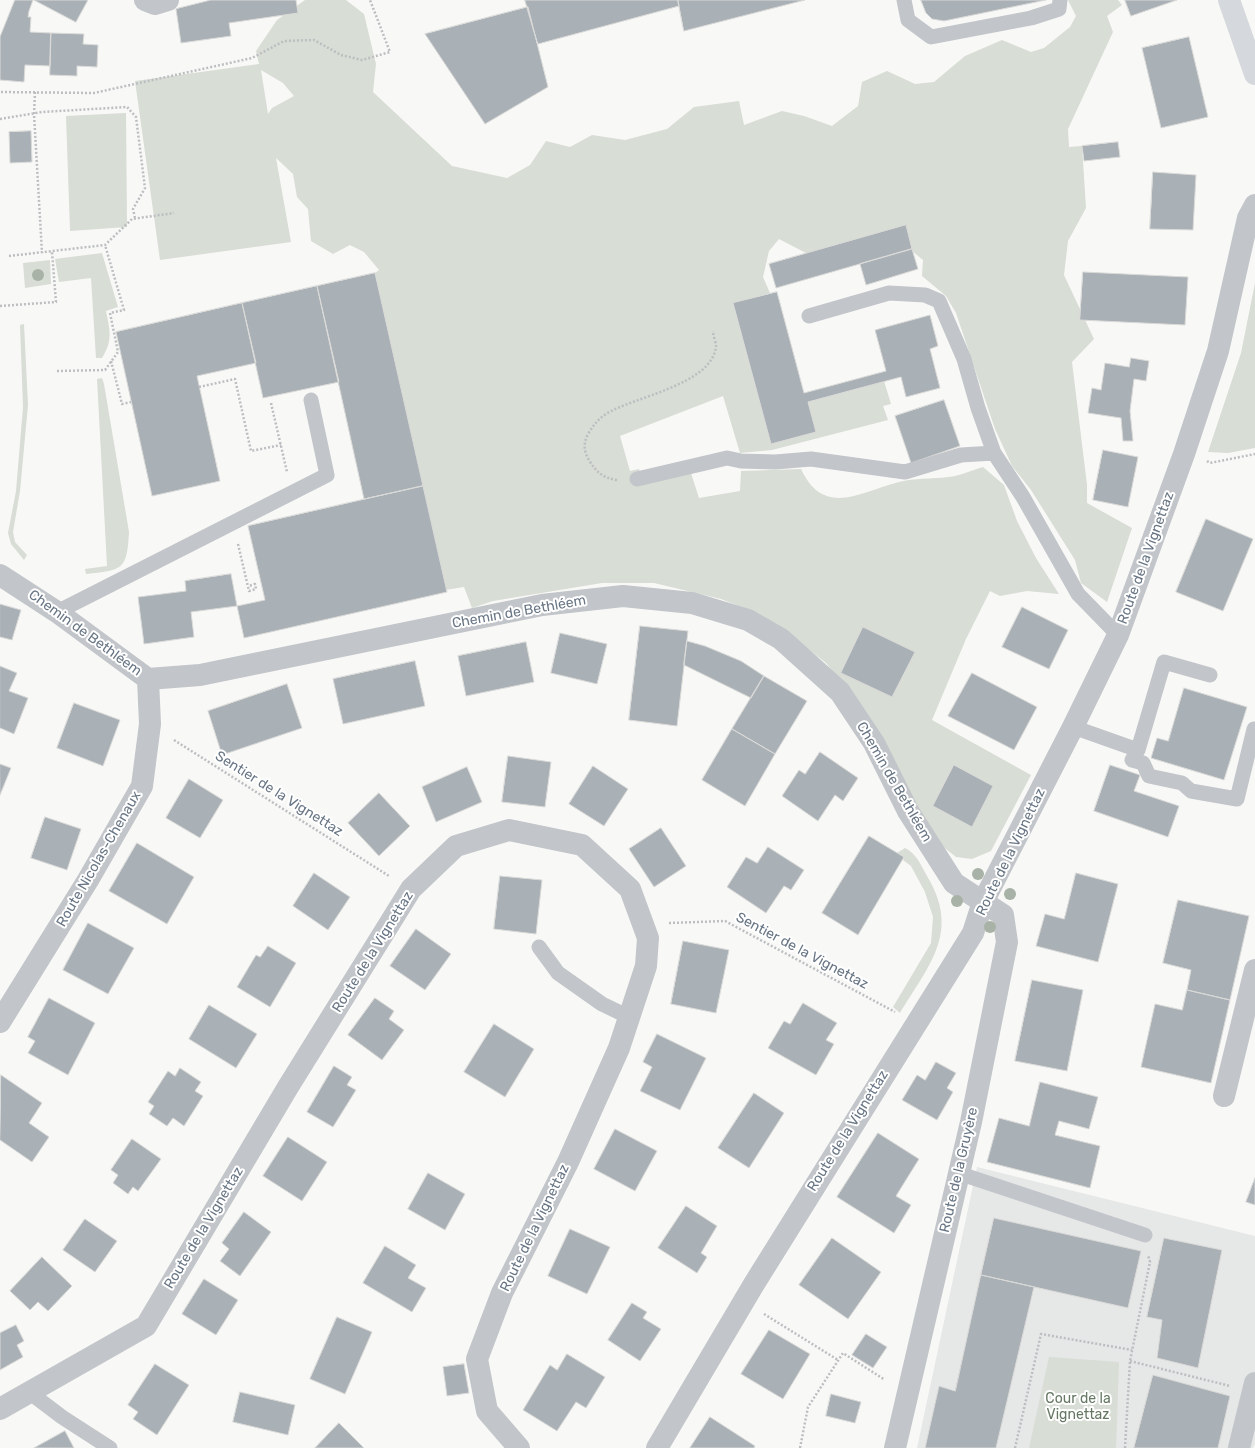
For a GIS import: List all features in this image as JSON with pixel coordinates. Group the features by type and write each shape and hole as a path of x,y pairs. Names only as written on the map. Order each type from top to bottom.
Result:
{"main road":[{"path":"1229,0 1255,74"}],"street":[{"path":"145,0 155,4 168,0"},
{"name":"Route de la Vignettaz","path":"657,1448 743,1301 973,933 983,902 1073,727 1118,635 1184,454 1218,351 1248,218 1255,205"},
{"name":"Chemin de Bethléem","path":"0,575 57,612 148,680 200,675 258,665 542,605 623,596 692,603 748,620 781,639 840,692 874,743 908,811 954,883 983,902"},
{"name":"Route Nicolas-Chenaux","path":"0,1022 88,880 142,786 150,724 148,680"},
{"name":"Route de la Vignettaz","path":"0,1409 146,1326 288,1087 411,889 456,846 509,830 582,845 630,889 648,938 646,966 619,1048 568,1162 502,1293 477,1359 487,1411 519,1448"},
{"name":"Route de la Gruyère","path":"895,1448 971,1122 1007,942 1003,915 983,902"},
{"path":"1224,1096 1255,970"},
{"path":"1239,1448 1254,1387"}],"lane":[{"path":"904,0 908,20 932,37 1031,18 1059,9 1060,0"},
{"path":"809,316 889,292 925,295 939,301 964,360 978,408 994,453 1023,497 1078,594 1118,635"},
{"path":"57,612 327,475 311,400"},
{"path":"637,479 727,458 740,461 775,462 811,459 905,472 961,455 994,453"},
{"path":"1210,675 1164,662 1138,750 1132,760 1143,763 1149,776 1182,783 1191,791 1237,799 1254,729"},
{"path":"1073,727 1138,750"},
{"path":"539,947 558,973 602,1004 629,1017"},
{"path":"958,1173 1144,1235"},
{"path":"29,1392 62,1417 110,1448"}],"path":[{"path":"1,92 94,93 252,58 284,41 314,40 340,55 362,60 390,52 370,0"},
{"path":"35,92 34,114 42,253"},
{"path":"0,119 34,114 127,108 136,117 145,188 133,209 135,218"},
{"path":"9,256 105,245 132,219 174,213"},
{"path":"58,371 105,370 118,352 110,313 124,310 105,245"},
{"path":"0,306 56,302 52,252"},
{"path":"637,479 625,481 614,480 596,472 584,452 586,437 595,422 607,413 679,385 710,363 716,346 712,331"},
{"path":"111,360 122,404 131,402"},
{"path":"199,387 235,379 251,451 281,445"},
{"path":"271,403 292,492"},
{"path":"1200,459 1210,463 1255,454"},
{"path":"242,563 249,591 256,589 255,584 249,586"},
{"name":"Sentier de la Vignettaz","path":"150,724 391,877"},
{"name":"Sentier de la Vignettaz","path":"667,923 725,921 891,1010"},
{"path":"1125,1448 1130,1361 1150,1262 1144,1235"},
{"path":"743,1301 838,1360"},
{"path":"1016,1448 1042,1334 1132,1350"},
{"path":"800,1448 808,1407 843,1353 908,1394"},
{"path":"1130,1361 1254,1387"}],"shaded area":[{"path":"977,1167 1255,1236 1255,1444 1253,1448 917,1448"}],"green space":[{"path":"305,0 346,0 364,14 376,64 373,92 452,166 507,178 530,165 546,141 570,147 592,135 625,140 667,129 694,107 739,101 744,125 782,111 804,116 832,126 858,106 862,82 887,71 915,84 934,82 965,56 1002,40 1031,52 1044,48 1070,27 1076,16 1068,0 1118,0 1122,5 1107,16 1113,32 1068,129 1069,147 1082,146 1086,208 1068,241 1064,275 1094,339 1072,362 1087,485 1087,503 1132,528 1107,602 1081,583 1075,560 1031,490 1012,466 995,429 956,313 946,296 922,276 923,260 901,242 836,258 806,253 779,239 769,251 763,277 770,293 733,304 771,444 816,432 808,402 884,381 891,404 883,406 888,420 772,450 740,453 723,396 620,436 630,471 639,469 643,482 691,473 699,498 740,491 741,471 801,469 810,484 821,493 832,497 844,498 899,482 917,479 942,478 983,467 1004,485 1017,521 1036,558 1059,594 1027,591 1000,596 990,591 966,639 932,720 1031,775 991,851 972,859 956,857 941,845 852,696 826,663 789,634 759,614 721,599 654,583 602,583 493,601 472,608 464,587 445,590 375,273 379,270 364,252 350,245 333,254 311,241 308,209 297,197 293,174 276,158 291,242 160,260 135,81 259,64 256,51 277,20","holes":["261,70 283,83 294,96 272,108 268,114"]},
{"path":"126,113 127,227 70,231 66,116"},
{"path":"102,253 118,307 106,311 110,335 108,346 102,358 96,358 91,278 59,282 55,259"},
{"path":"50,260 51,284 25,288 23,263"},
{"path":"1255,283 1255,448 1228,453 1208,452 1241,353"},
{"path":"24,324 28,405 20,491 13,532 15,542 27,555 24,560 11,544 8,533 16,491 23,407 20,325"},
{"path":"102,378 129,532 128,545 124,561 120,566 108,571 86,574 85,569 107,566 97,379"},
{"path":"905,848 909,850 918,860 937,896 941,914 941,931 937,948 930,963 900,1013 893,1007 931,943 933,917 925,892 911,866 903,860 904,857 897,853"},
{"name":"Cour de la Vignettaz","path":"1049,1357 1119,1362 1116,1448 1029,1448"}],"building":[{"path":"15,0 33,0 28,17 31,17 30,32 51,33 50,66 25,65 24,82 0,80 0,37"},
{"path":"34,0 88,0 76,22"},
{"path":"211,0 296,0 298,13 229,23 231,36 181,43 176,9"},
{"path":"525,0 678,0 679,6 538,44"},
{"path":"678,0 805,0 684,31"},
{"path":"921,0 1046,0 944,21 932,19 926,13"},
{"path":"1125,0 1177,0 1131,16"},
{"path":"528,7 548,87 485,124 425,34"},
{"path":"51,33 84,34 83,44 98,45 97,67 77,66 77,76 50,75"},
{"path":"1189,37 1208,117 1161,128 1142,48"},
{"path":"31,131 32,162 10,163 9,132"},
{"path":"1118,142 1120,157 1084,161 1082,146"},
{"path":"1153,172 1196,175 1193,230 1150,229"},
{"path":"906,225 912,249 776,288 769,264"},
{"path":"912,249 918,269 866,285 860,264"},
{"path":"1083,272 1188,277 1185,325 1080,320"},
{"path":"375,273 423,486 364,499 317,286"},
{"path":"317,286 339,382 263,398 242,303"},
{"path":"777,292 804,393 886,371 875,330 930,315 938,346 930,349 940,388 906,397 901,377 808,402 816,432 771,444 733,303"},
{"path":"242,303 256,363 197,376 220,481 152,496 116,332"},
{"path":"1131,358 1149,361 1146,381 1134,379 1130,411 1133,441 1123,441 1121,418 1088,413 1092,388 1101,390 1105,363 1129,367"},
{"path":"944,400 960,446 911,463 895,416"},
{"path":"1103,450 1138,457 1128,507 1093,500"},
{"path":"423,486 447,592 244,638 237,606 265,600 248,526"},
{"path":"1206,519 1253,539 1223,611 1176,592"},
{"path":"231,574 237,606 191,612 194,637 144,644 138,597 186,591 185,581"},
{"path":"0,604 21,610 12,640 0,637"},
{"path":"1022,607 1068,630 1049,669 1002,647"},
{"path":"640,626 688,631 677,726 629,720"},
{"path":"863,627 915,652 892,697 841,673"},
{"path":"560,633 607,644 597,684 551,673"},
{"path":"687,641 705,646 741,661 764,676 751,698 684,665"},
{"path":"526,642 534,682 466,696 458,656"},
{"path":"415,661 425,706 343,724 333,679"},
{"path":"0,666 17,673 9,691 28,698 14,734 0,728"},
{"path":"972,673 1037,707 1014,750 948,716"},
{"path":"764,676 807,701 775,754 732,729"},
{"path":"287,684 302,728 222,755 208,711"},
{"path":"1184,688 1247,707 1224,780 1151,758 1157,738 1168,741"},
{"path":"74,703 120,720 103,766 57,748"},
{"path":"732,729 775,754 745,806 702,780"},
{"path":"820,752 858,778 843,801 835,795 818,821 782,796 799,770 805,774"},
{"path":"508,756 551,762 545,807 502,802"},
{"path":"0,764 11,768 0,795"},
{"path":"954,765 993,786 972,827 933,806"},
{"path":"1110,765 1140,775 1134,791 1179,806 1168,837 1094,811"},
{"path":"593,766 628,789 604,826 569,804"},
{"path":"467,767 482,802 436,822 422,787"},
{"path":"189,779 223,800 200,838 166,818"},
{"path":"379,793 410,826 379,856 348,823"},
{"path":"45,817 81,829 67,870 31,858"},
{"path":"661,828 686,866 654,887 629,849"},
{"path":"869,836 904,857 858,935 822,913"},
{"path":"137,843 194,877 167,924 109,891"},
{"path":"768,847 804,870 791,890 784,886 766,913 727,887 746,857 757,863"},
{"path":"314,873 350,897 328,930 293,906"},
{"path":"1076,873 1118,884 1098,962 1036,946 1045,914 1064,919"},
{"path":"500,876 542,880 536,934 494,929"},
{"path":"1178,900 1249,916 1230,1000 1187,990 1191,970 1163,963"},
{"path":"88,923 134,948 108,994 63,970"},
{"path":"416,929 451,954 425,990 390,966"},
{"path":"683,941 729,950 716,1013 671,1004"},
{"path":"268,946 296,963 270,1007 237,987 256,955 260,957"},
{"path":"1032,980 1083,990 1067,1071 1015,1061"},
{"path":"1187,990 1230,1000 1211,1083 1141,1067 1155,1004 1182,1010"},
{"path":"49,998 95,1023 68,1075 28,1053 35,1041 28,1037"},
{"path":"375,998 394,1011 389,1019 404,1030 382,1060 348,1035"},
{"path":"803,1003 837,1023 826,1040 834,1044 816,1075 768,1048 784,1021 790,1024"},
{"path":"209,1005 257,1034 236,1068 189,1039"},
{"path":"494,1024 534,1049 505,1097 464,1072"},
{"path":"657,1034 706,1058 680,1110 640,1091 652,1067 643,1062"},
{"path":"936,1062 956,1073 947,1088 953,1092 937,1120 902,1100 917,1075 925,1080"},
{"path":"334,1066 352,1077 347,1085 356,1090 333,1127 307,1112"},
{"path":"180,1068 201,1082 195,1091 203,1096 184,1126 173,1118 167,1126 149,1114 154,1106 148,1102 168,1071 175,1076"},
{"path":"1,1075 42,1103 29,1123 49,1137 32,1162 0,1140"},
{"path":"1040,1082 1098,1097 1089,1129 1059,1121 1055,1135 1100,1146 1090,1188 987,1162 999,1118 1029,1126"},
{"path":"754,1093 784,1113 749,1168 718,1148"},
{"path":"615,1129 657,1151 635,1191 594,1169"},
{"path":"878,1133 919,1159 896,1196 911,1205 894,1233 837,1197"},
{"path":"288,1137 327,1162 302,1201 263,1176"},
{"path":"132,1139 161,1159 138,1191 133,1187 128,1194 113,1183 118,1175 111,1170"},
{"path":"428,1173 465,1194 445,1230 408,1209"},
{"path":"1255,1178 1255,1205 1246,1202"},
{"path":"686,1206 717,1226 701,1253 707,1257 697,1273 658,1248"},
{"path":"244,1212 271,1232 240,1276 220,1261 229,1249 222,1243"},
{"path":"994,1218 1141,1251 1128,1308 981,1275"},
{"path":"85,1219 117,1241 95,1272 63,1250"},
{"path":"570,1229 610,1247 587,1294 548,1276"},
{"path":"832,1238 881,1272 848,1319 799,1285"},
{"path":"1164,1238 1222,1250 1198,1368 1157,1358 1162,1320 1147,1317"},
{"path":"385,1246 416,1265 408,1278 426,1288 412,1312 363,1283"},
{"path":"42,1257 72,1286 48,1311 38,1302 30,1310 10,1291"},
{"path":"981,1275 1034,1287 996,1448 925,1448 939,1386 955,1391"},
{"path":"204,1279 238,1300 216,1335 182,1314"},
{"path":"632,1303 647,1312 643,1318 661,1329 640,1361 608,1340"},
{"path":"337,1317 372,1332 345,1394 310,1379"},
{"path":"16,1325 24,1341 17,1345 23,1357 0,1370 0,1333"},
{"path":"769,1330 810,1354 783,1399 741,1374"},
{"path":"866,1334 887,1347 873,1368 852,1355"},
{"path":"567,1354 605,1377 586,1408 576,1402 557,1431 523,1410 550,1365 557,1370"},
{"path":"155,1364 189,1385 157,1435 133,1419 138,1412 128,1405"},
{"path":"464,1364 469,1393 447,1396 443,1367"},
{"path":"1153,1375 1230,1396 1218,1448 1134,1448"},
{"path":"240,1392 295,1405 288,1435 233,1422"},
{"path":"831,1394 861,1402 855,1423 826,1416"},
{"path":"710,1417 755,1446 754,1448 690,1448"},
{"path":"339,1423 364,1448 315,1448"},
{"path":"65,1431 74,1448 34,1448"}]}
